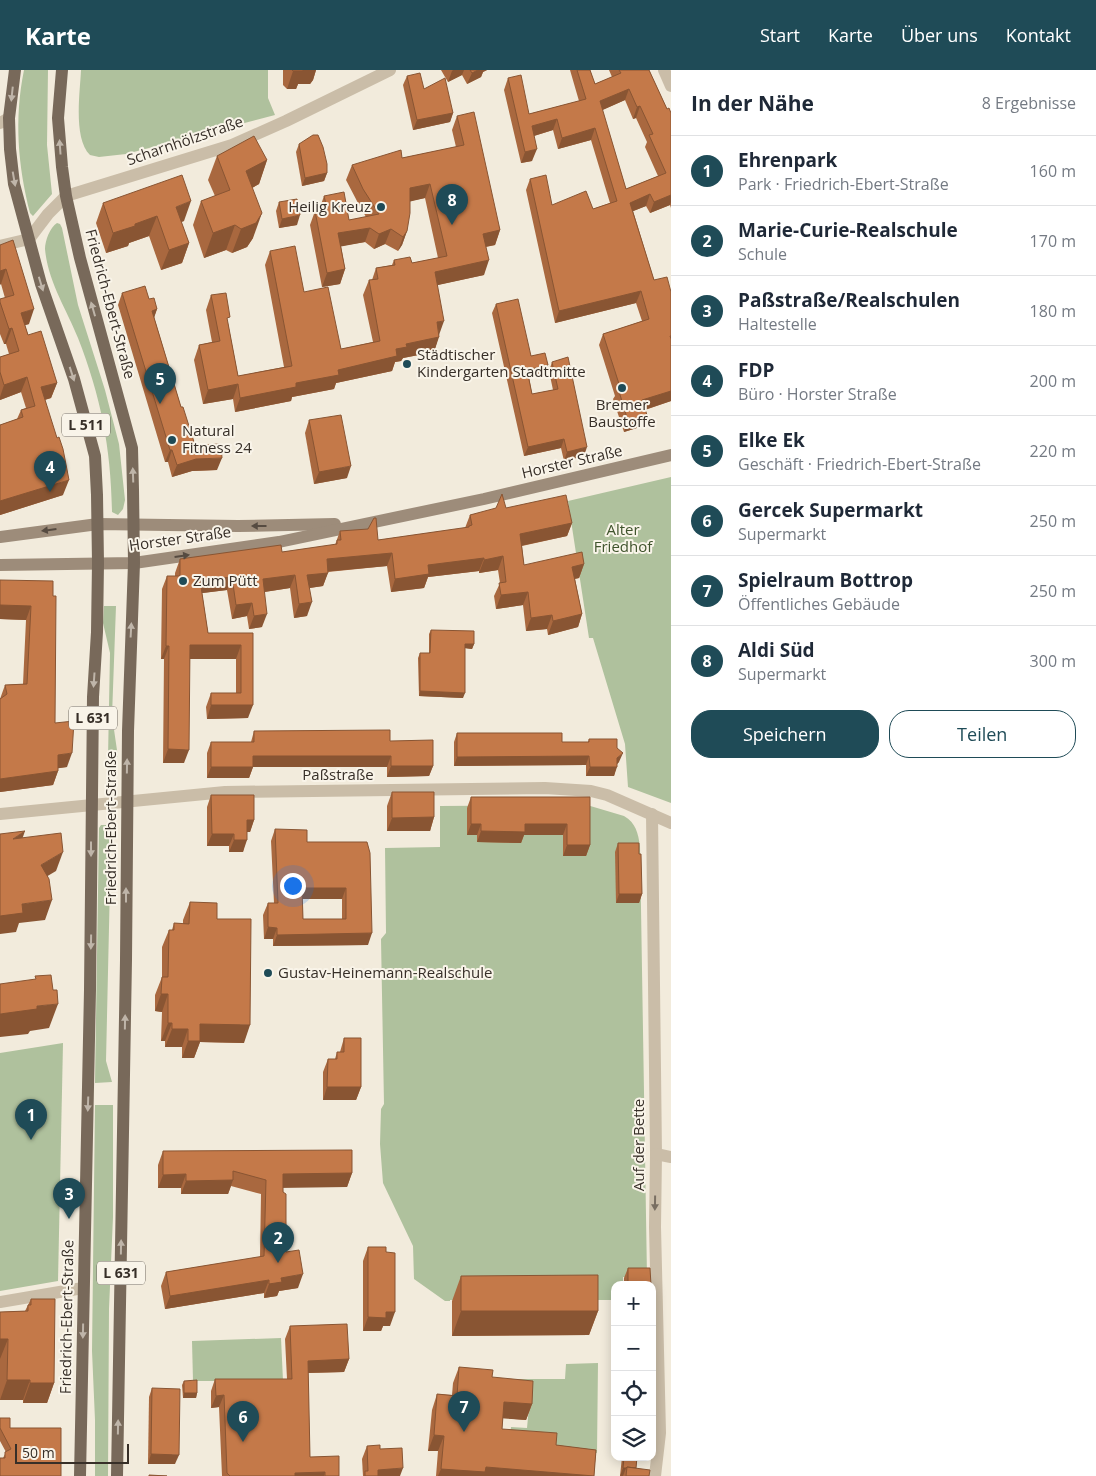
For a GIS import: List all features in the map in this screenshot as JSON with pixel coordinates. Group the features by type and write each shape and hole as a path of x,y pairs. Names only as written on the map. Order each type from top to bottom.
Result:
{"main road":[{"name":"L 511","path":"15,70 5,120 13,176 29,239"},
{"name":"Friedrich-Ebert-Straße","path":"62,70 58,118 66,196 80,258 132,448 135,524 129,661 117,1476"},
{"name":"Friedrich-Ebert-Straße","path":"29,239 41,284 74,379 95,456 98,524 91,805 90,990 80,1476"},
{"name":"Horster Straße","path":"0,565 134,562 279,542 484,499 671,455"},
{"name":"Horster Straße","path":"0,536 98,524 362,525"}],"street":[{"name":"Scharnhölzstraße","path":"29,239 48,214 66,196 232,146 390,70"},
{"path":"664,70 671,86"},
{"path":"0,246 29,239"},
{"name":"Paßstraße","path":"0,814 226,792 545,788 591,791 607,795 671,823"},
{"name":"Auf der Bette","path":"652,814 656,1154 654,1227 660,1433 655,1476"},
{"path":"656,1154 671,1157"},
{"path":"0,1302 83,1288"}],"green space":[{"path":"24,70 48,70 47,145 52,194 33,216 30,213 20,160 18,124"},
{"path":"81,70 268,70 268,98 275,115 126,154 99,157 90,155 81,138 79,127"},
{"path":"57,223 62,228 78,305 105,390 119,444 125,500 123,509 118,515 112,512 107,444 99,402 78,338 54,284 47,261 46,242 50,231"},
{"name":"Alter Friedhof","path":"671,477 671,803 628,787 625,744 593,638 589,638 568,501"},
{"path":"104,606 116,606 112,716 118,757 108,758 110,653 103,623"},
{"path":"587,805 624,816 636,829 640,846 647,1277 623,1277 623,1281 611,1281 611,1300 445,1301 414,1279 413,1246 383,1183 380,1144 381,1109 384,1104 381,939 386,933 385,848 440,847 440,806"},
{"path":"101,825 107,825 111,839 106,1061 112,1082 95,1083 99,828"},
{"path":"63,1043 58,1281 0,1291 0,1053"},
{"path":"95,1105 113,1105 113,1217 109,1309 108,1476 95,1476 92,1351"},
{"path":"281,1338 283,1381 193,1381 192,1341"},
{"path":"598,1363 597,1453 557,1450 510,1438 511,1427 527,1428 530,1396 488,1379 565,1379 566,1364"}],"building":[{"path":"577,70 590,70 595,84 621,73 619,70 649,70 667,109 669,108 671,113 671,195 654,202 650,194 630,203 654,280 667,277 671,292 671,391 642,400 647,415 628,421 618,388 620,387 603,334 649,319 641,291 559,311 530,179 546,175 552,205 586,191 593,209 617,201 595,128 562,138 557,119 532,126 537,149 525,152 508,78 521,75 529,114 586,99","holes":["629,89 637,107 640,106 653,134 649,135 666,173 626,189 600,101"]},
{"path":"420,73 424,89 445,78 453,113 417,120 407,76"},
{"path":"474,112 500,230 483,234 489,260 435,272 444,321 437,322 439,337 406,344 407,347 396,349 397,356 338,370 339,375 296,383 296,387 240,398 238,384 208,390 199,345 220,341 211,295 226,293 230,317 227,318 238,376 292,366 270,251 295,246 304,292 328,287 341,349 380,341 369,280 378,279 376,268 395,265 394,260 410,257 412,263 447,256 430,184 410,188 410,213 407,231 403,237 391,229 379,234 370,228 338,233 345,269 327,273 315,211 327,208 324,196 344,192 349,220 379,214 363,189 352,165 401,150 402,158 464,145 457,116"},
{"path":"313,135 318,135 323,147 327,173 305,178 299,144"},
{"path":"254,136 267,160 246,171 262,213 256,223 241,229 235,225 213,233 201,201 230,190 217,156"},
{"path":"182,175 191,201 176,207 189,243 169,250 157,216 113,233 103,203"},
{"path":"297,199 300,215 282,219 279,202"},
{"path":"13,240 34,309 21,313 28,335 41,331 57,383 41,387 57,438 59,437 63,449 69,480 0,501 0,425 23,417 21,410 35,406 27,377 4,385 0,372 0,357 19,351 12,328 9,329 0,302 0,299 14,295 6,269 0,271 0,245"},
{"path":"145,286 149,299 154,298 157,309 152,311 181,407 183,407 195,445 221,444 222,458 196,459 177,465 172,450 170,450 122,293"},
{"path":"518,299 531,356 545,353 548,365 527,370 532,394 558,389 552,362 568,357 587,447 567,452 564,439 528,447 496,304"},
{"path":"341,415 351,466 319,472 309,420"},
{"path":"502,494 506,508 566,495 572,523 520,534 524,565 582,552 584,564 572,567 582,614 553,621 552,615 531,618 528,592 501,595 499,583 506,582 503,556 484,560 484,558 428,565 429,574 395,579 392,553 327,559 328,573 307,575 312,602 299,604 295,575 263,579 267,614 254,616 252,603 236,605 232,577 200,580 208,633 253,633 253,705 211,705 211,693 241,693 241,645 190,645 189,750 168,749 169,646 166,646 167,576 180,576 180,559 281,545 282,552 337,544 337,540 341,540 340,531 368,529 374,518 376,518 378,540 469,527 472,525 470,515 496,508"},
{"path":"0,580 53,581 53,596 56,596 55,723 74,721 72,753 58,755 58,771 0,779 0,699 7,694 5,685 27,684 31,606 0,605"},
{"path":"431,630 474,631 474,644 465,644 465,693 420,691 420,653 430,653"},
{"path":"390,730 390,741 433,740 433,766 391,766 391,756 253,756 253,767 211,767 211,742 254,742 254,731"},
{"path":"457,733 562,733 562,742 589,742 589,739 617,739 617,748 623,753 617,758 617,767 590,767 589,756 457,757"},
{"path":"392,792 434,792 434,817 392,818"},
{"path":"211,795 254,795 254,820 247,820 247,840 234,840 234,834 212,834"},
{"path":"471,797 590,797 590,845 567,845 567,824 525,824 525,832 481,831 481,824 471,824"},
{"path":"275,829 307,830 307,842 367,842 370,853 372,933 277,935 277,928 268,927 268,903 278,903","holes":["302,888 346,888 346,919 303,919"]},
{"path":"25,831 13,839 61,833 63,852 41,865 49,879 52,900 22,904 23,913 0,916 0,834"},
{"path":"618,843 639,843 642,894 619,894"},
{"path":"190,902 217,903 217,919 251,919 250,1025 200,1024 200,1041 188,1041 188,1029 172,1029 172,1023 168,1023 168,994 161,994 162,977 168,977 169,930 174,930 174,923 189,924"},
{"path":"51,975 53,990 57,990 58,1004 37,1006 37,1009 0,1014 0,984 36,979 35,976"},
{"path":"344,1038 361,1038 361,1087 327,1087 328,1059 337,1059 337,1052 344,1052"},
{"path":"352,1150 352,1173 283,1174 283,1192 286,1194 286,1252 299,1250 303,1274 281,1278 282,1282 269,1284 269,1280 170,1296 166,1272 264,1256 266,1180 233,1171 233,1180 186,1181 186,1174 163,1175 163,1151"},
{"path":"368,1247 386,1247 386,1252 395,1253 395,1312 386,1312 386,1318 368,1317"},
{"path":"628,1268 650,1268 651,1281 628,1281"},
{"path":"598,1275 598,1311 461,1311 461,1276"},
{"path":"31,1299 55,1299 54,1383 30,1383 30,1380 7,1380 8,1339 0,1339 0,1312 28,1311"},
{"path":"347,1324 349,1359 308,1361 310,1457 339,1456 339,1476 325,1476 325,1472 295,1473 295,1476 230,1476 227,1473 224,1395 216,1396 215,1379 292,1379 290,1326"},
{"path":"459,1367 493,1370 492,1377 533,1381 532,1404 504,1402 502,1429 557,1433 556,1445 596,1450 594,1476 486,1467 485,1472 441,1469 444,1436 434,1435 437,1394 457,1396"},
{"path":"197,1380 197,1393 184,1393 184,1381"},
{"path":"152,1388 180,1389 179,1455 151,1454"},
{"path":"0,1418 10,1418 10,1428 61,1428 61,1476 0,1476 0,1458 5,1458 5,1452 11,1449 0,1428"},
{"path":"380,1445 380,1449 402,1448 403,1468 378,1470 378,1476 365,1476 365,1471 368,1471 367,1446"},
{"path":"624,1461 637,1461 636,1468 623,1468"},
{"path":"627,1467 650,1470 649,1476 626,1476"}],"place":[{"name":"Heilig Kreuz","path":"381,207"},
{"name":"Aldi Süd","path":"452,225"},
{"name":"Städtischer Kindergarten Stadtmitte","path":"407,364"},
{"name":"Bremer Baustoffe","path":"622,388"},
{"name":"Elke Ek","path":"160,404"},
{"name":"Natural Fitness 24","path":"172,440"},
{"name":"FDP","path":"50,492"},
{"name":"Zum Pütt","path":"183,581"},
{"name":"Gustav-Heinemann-Realschule","path":"268,973"},
{"name":"Ehrenpark","path":"31,1140"},
{"name":"Paßstraße/Realschulen","path":"69,1219"},
{"name":"Marie-Curie-Realschule","path":"278,1263"},
{"name":"Spielraum Bottrop","path":"464,1432"},
{"name":"Gercek Supermarkt","path":"243,1442"}]}
